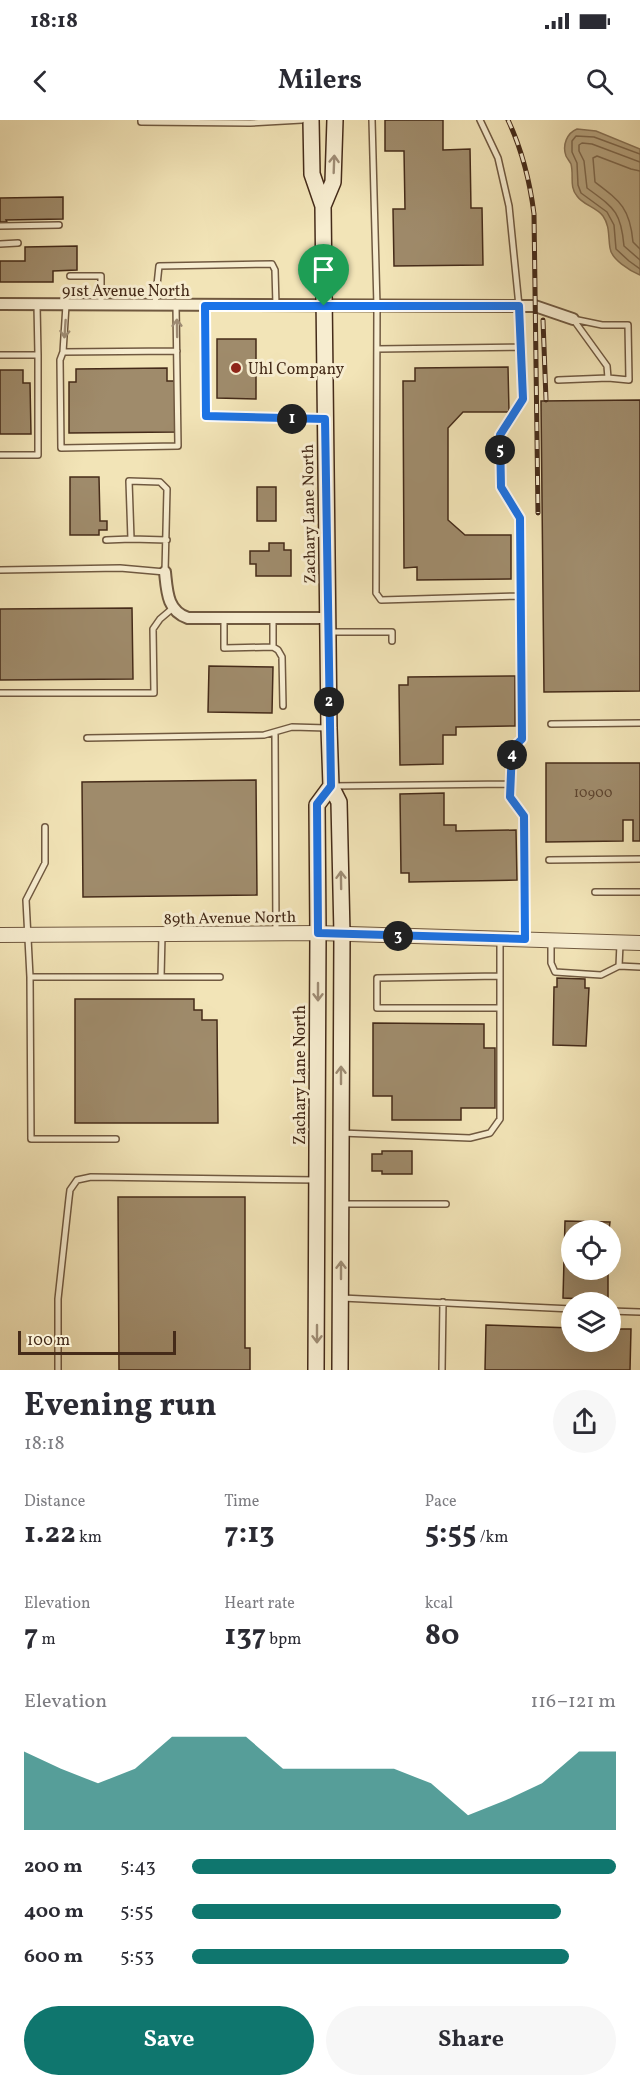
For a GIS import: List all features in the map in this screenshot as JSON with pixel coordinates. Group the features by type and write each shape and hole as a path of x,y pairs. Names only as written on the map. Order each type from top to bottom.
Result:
{"main road":[{"name":"Zachary Lane North","path":"311,120 312,174 323,206 329,728 331,786 339,802 342,934 340,1370"},
{"name":"Zachary Lane North","path":"323,206 333,182 335,120"},
{"name":"Zachary Lane North","path":"316,1370 317,804 331,786"}],"street":[{"name":"91st Avenue North","path":"0,304 541,306 573,319"},
{"path":"165,572 167,591 173,609 188,618 273,618 328,625"},
{"name":"89th Avenue North","path":"0,935 318,933 640,943"}],"lane":[{"path":"141,120 141,122 302,120"},
{"path":"372,120 377,306 376,593 381,600 521,596"},
{"path":"480,120 498,158 509,206 519,306 523,399 500,435 501,487 520,518 522,739 512,749 510,797 524,816 525,939"},
{"path":"0,226 59,225"},
{"path":"0,244 18,243"},
{"path":"155,305 159,266 272,264 275,270 276,305"},
{"path":"70,276 101,276 101,305"},
{"path":"0,455 38,455 38,305"},
{"path":"66,305 63,352 60,360 61,448 178,446 176,306"},
{"path":"205,306 206,416 325,419"},
{"path":"573,319 607,366 608,378"},
{"path":"558,380 608,378 629,380 628,324 602,324 573,319"},
{"path":"377,349 520,347"},
{"path":"63,352 177,351"},
{"path":"0,355 38,355"},
{"path":"0,570 120,568 165,572 167,489 159,482 129,481 131,539"},
{"path":"106,540 167,540"},
{"path":"0,693 154,693 153,629 160,619 173,609"},
{"path":"273,618 273,647"},
{"path":"224,619 224,648 273,647 278,650 282,657 283,706"},
{"path":"328,625 392,632 392,641"},
{"path":"551,724 640,723"},
{"path":"87,738 264,735 292,727 329,728"},
{"path":"275,733 276,933"},
{"path":"331,786 510,784"},
{"path":"45,827 45,863 26,900 30,977 31,1138 116,1138"},
{"path":"549,860 640,860"},
{"path":"595,892 640,892"},
{"path":"161,976 162,935"},
{"path":"341,1133 470,1138 490,1133 500,1119 500,939"},
{"path":"551,940 551,963 555,972 601,975 619,966 640,967"},
{"path":"619,966 620,943"},
{"path":"30,977 220,976"},
{"path":"500,976 377,978 377,1008 500,1008"},
{"path":"57,1370 60,1288 70,1190 76,1180 91,1177 317,1180"},
{"path":"341,1204 446,1204"},
{"path":"340,1298 561,1308"},
{"path":"442,1370 443,1302"},
{"path":"621,1311 640,1312"}],"water":[{"path":"577,129 596,131 640,149 640,275 617,260 611,252 607,224 603,216 583,202 575,192 565,144 568,136"}],"building":[{"path":"385,120 443,120 443,150 470,149 471,208 482,208 483,265 394,266 393,209 405,209 404,151 385,151"},
{"path":"63,197 63,219 0,222 0,198"},
{"path":"77,246 77,270 53,271 53,282 0,282 0,261 25,261 25,247"},
{"name":"Uhl Company","path":"217,339 256,339 256,399 217,398"},
{"path":"508,367 509,412 463,412 448,428 448,520 465,535 511,535 511,579 417,580 417,567 404,568 403,381 415,381 415,368"},
{"path":"167,368 167,381 175,381 176,432 69,433 69,382 76,382 76,369"},
{"path":"0,370 23,370 23,383 30,383 31,434 0,434"},
{"path":"640,400 640,691 544,692 541,401"},
{"path":"70,477 99,477 100,521 107,521 107,530 99,530 99,535 70,535"},
{"path":"257,487 276,487 276,521 257,521"},
{"path":"269,543 284,543 284,550 291,550 291,576 256,576 256,564 250,564 250,551 269,551"},
{"path":"132,608 133,679 0,680 0,609"},
{"path":"209,666 273,667 272,713 208,712"},
{"path":"515,676 515,726 456,727 456,735 443,735 443,764 400,765 399,685 408,685 408,677"},
{"path":"546,763 640,763 640,841 633,841 633,820 623,820 623,841 546,842"},
{"path":"256,780 257,895 83,897 82,782"},
{"path":"444,793 444,825 456,825 456,831 516,830 517,880 409,882 409,873 401,873 400,794"},
{"path":"557,978 585,979 585,988 589,988 586,1046 553,1045 554,987 557,987"},
{"path":"75,999 194,999 194,1010 202,1010 202,1020 217,1020 218,1123 75,1123"},
{"path":"373,1023 484,1024 484,1048 495,1048 495,1108 461,1108 461,1120 392,1120 392,1096 373,1096"},
{"path":"382,1151 412,1151 412,1174 382,1174 382,1171 372,1171 372,1154 382,1154"},
{"path":"118,1197 245,1197 245,1348 250,1348 250,1370 119,1370"},
{"path":"563,1280 608,1280 608,1292 563,1292"},
{"path":"486,1325 561,1328 561,1352 621,1352 621,1329 631,1329 630,1370 485,1370"}],"railway":[{"path":"508,120 525,166 534,214 538,513"},
{"path":"543,320 546,400"}],"place":[{"name":"Uhl Company","path":"236,368"}],"route":[{"path":"205,306 324,306 519,306 523,399 500,435 501,487 520,518 522,739 512,749 510,797 524,816 525,939 318,933 317,804 331,786 325,419 206,416 205,306"}]}
